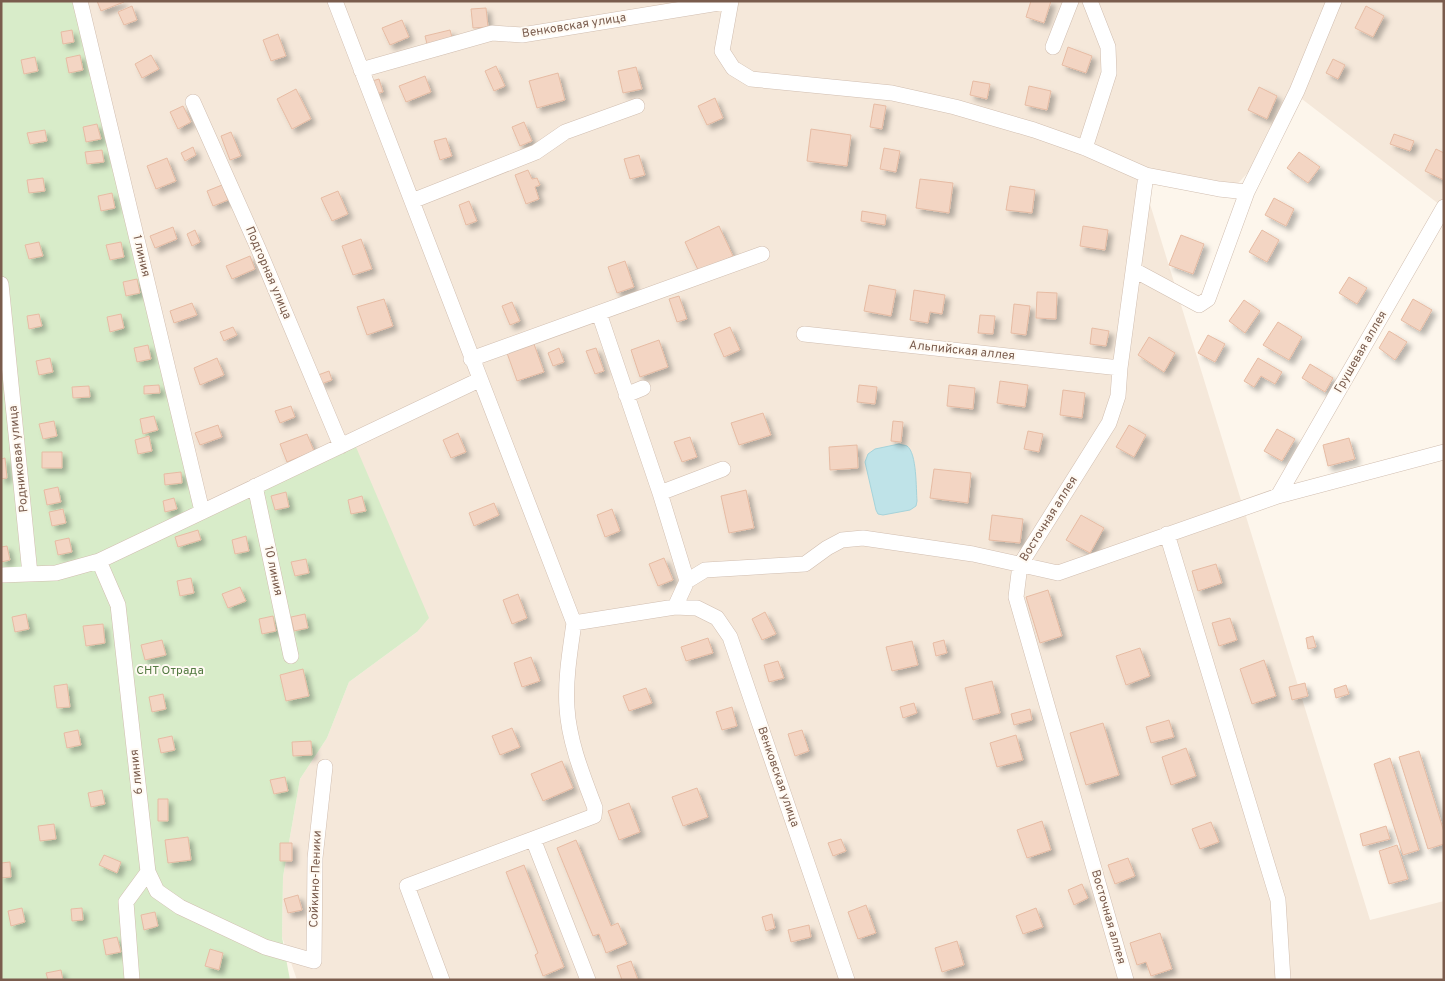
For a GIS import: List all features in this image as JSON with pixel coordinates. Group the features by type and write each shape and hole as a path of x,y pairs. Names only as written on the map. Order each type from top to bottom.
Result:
{"street":[{"name":"1 линия","path":"80,1 202,511"},
{"path":"334,1 574,623 567,674 567,708 575,751 594,808 594,816 407,886 442,980"},
{"path":"731,1 722,51 733,68 751,79 892,93 972,112 1034,130 1085,148 1146,175 1219,189 1247,192"},
{"name":"Венковская улица","path":"361,70 492,33 522,35 731,1"},
{"path":"1053,48 1070,1"},
{"path":"1085,148 1109,73 1108,47 1090,1"},
{"path":"1134,270 1199,305 1208,298 1247,192 1296,92 1334,1"},
{"name":"Подгорная улица","path":"193,102 258,248 341,446"},
{"path":"412,201 536,152 565,132 637,106"},
{"name":"Восточная аллея","path":"1126,980 1016,597 1020,565 1109,423 1118,396 1120,368 1146,175"},
{"name":"Грушевая аллея","path":"1278,496 1444,208"},
{"path":"471,359 762,254"},
{"name":"Родниковая улица","path":"1,284 30,574"},
{"path":"599,313 660,493 686,582"},
{"name":"Альпийская аллея","path":"804,334 1120,368"},
{"path":"1,575 56,573 99,561 479,380"},
{"path":"626,395 643,388"},
{"path":"675,607 686,582 705,570 805,564 842,540 863,538 973,554 1058,572 1278,496 1444,452"},
{"path":"660,493 723,468"},
{"name":"10 линия","path":"255,486 291,656"},
{"path":"1167,534 1278,900 1283,980"},
{"name":"6 линия","path":"99,561 118,605 148,872"},
{"name":"Венковская улица","path":"574,623 675,607 697,608 717,618 730,637 847,980"},
{"name":"Сойкино-Пеники","path":"148,872 157,891 180,907 265,948 314,961 315,858 325,767"},
{"path":"533,839 588,980"},
{"path":"132,980 126,902 148,872"}],"shaded area":[{"path":"86,1 1444,1 1444,208 1298,96 1277,141 1231,191 1184,190 1142,178 1370,920 1444,901 1444,980 297,980 282,937 283,877 300,779 327,738 349,682 417,632 204,505"}],"green space":[{"name":"СНТ Отрада","path":"1,1 86,1 204,505 356,447 429,618 417,632 349,682 327,738 300,779 283,877 282,937 290,980 1,980"}],"water":[{"path":"899,444 907,446 913,456 916,480 916,506 910,510 883,515 878,514 865,462 868,454 875,449"}],"building":[{"path":"97,1 123,1 124,2 101,11"},
{"path":"1031,1 1051,1 1044,23 1026,17"},
{"path":"132,6 137,20 124,25 118,12"},
{"path":"1366,6 1384,16 1373,37 1355,28"},
{"path":"486,8 488,27 473,28 471,9"},
{"path":"402,20 409,37 390,45 382,28"},
{"path":"72,30 74,42 63,44 61,32"},
{"path":"450,30 453,41 428,48 425,36"},
{"path":"278,34 286,56 271,61 263,40"},
{"path":"1068,47 1092,56 1086,73 1062,65"},
{"path":"80,55 83,70 69,73 66,58"},
{"path":"151,55 159,69 142,78 135,64"},
{"path":"35,57 38,71 24,74 21,60"},
{"path":"1333,59 1345,65 1338,79 1326,73"},
{"path":"496,66 505,86 494,91 485,71"},
{"path":"636,67 642,89 623,93 618,71"},
{"path":"558,73 565,100 537,108 529,81"},
{"path":"425,76 431,92 406,102 399,86"},
{"path":"379,79 383,92 376,94 372,81"},
{"path":"973,81 990,84 987,99 970,95"},
{"path":"1029,86 1051,91 1047,110 1025,105"},
{"path":"1259,87 1277,96 1267,119 1248,110"},
{"path":"296,89 311,119 292,129 277,99"},
{"path":"715,98 723,118 707,125 698,106"},
{"path":"874,104 886,106 882,129 870,127"},
{"path":"183,106 191,122 178,129 170,112"},
{"path":"524,122 532,141 520,146 512,127"},
{"path":"97,124 101,139 86,142 83,127"},
{"path":"811,129 851,135 847,166 807,161"},
{"path":"45,130 47,141 30,144 27,133"},
{"path":"231,132 241,156 230,160 221,136"},
{"path":"1394,134 1414,141 1410,151 1390,144"},
{"path":"446,138 452,156 440,160 434,141"},
{"path":"193,147 196,155 185,161 181,153"},
{"path":"884,148 900,151 896,172 880,169"},
{"path":"1436,149 1444,153 1444,180 1425,171"},
{"path":"102,150 104,162 87,164 85,152"},
{"path":"1299,152 1320,167 1308,183 1287,168"},
{"path":"639,155 645,175 630,179 624,159"},
{"path":"167,158 176,181 156,189 147,166"},
{"path":"528,170 532,179 537,178 540,185 535,187 539,199 526,204 515,175"},
{"path":"43,178 45,191 29,193 27,180"},
{"path":"920,179 953,183 949,213 916,208"},
{"path":"222,185 228,200 213,206 207,191"},
{"path":"1010,186 1035,190 1032,213 1006,210"},
{"path":"338,191 348,214 332,221 321,198"},
{"path":"112,193 115,208 101,211 98,196"},
{"path":"1274,198 1294,209 1286,226 1265,215"},
{"path":"469,201 477,221 466,225 459,205"},
{"path":"862,211 886,215 885,225 861,221"},
{"path":"719,226 733,256 699,272 685,242"},
{"path":"1083,226 1108,230 1105,250 1080,246"},
{"path":"173,227 177,239 155,248 150,236"},
{"path":"195,230 200,242 192,246 187,234"},
{"path":"1262,230 1279,240 1267,262 1249,252"},
{"path":"1181,235 1204,244 1193,274 1169,265"},
{"path":"361,239 372,269 353,275 342,246"},
{"path":"39,242 43,256 29,259 25,245"},
{"path":"121,242 124,257 110,260 106,245"},
{"path":"250,256 255,269 232,279 226,266"},
{"path":"625,261 634,287 617,293 608,267"},
{"path":"1349,277 1367,288 1357,304 1339,293"},
{"path":"137,279 140,293 126,296 123,282"},
{"path":"869,285 896,290 891,316 864,311"},
{"path":"914,290 945,295 942,314 930,312 928,323 910,320"},
{"path":"1037,292 1057,293 1056,319 1036,318"},
{"path":"679,296 687,319 677,322 669,299"},
{"path":"384,299 393,326 367,335 357,307"},
{"path":"1413,299 1432,310 1420,331 1401,320"},
{"path":"1244,300 1260,311 1245,333 1229,321"},
{"path":"512,302 520,321 510,325 502,306"},
{"path":"192,303 197,315 174,323 170,311"},
{"path":"1014,304 1030,306 1026,335 1011,333"},
{"path":"39,314 42,326 29,329 27,316"},
{"path":"121,314 124,328 110,332 107,317"},
{"path":"980,315 995,316 993,334 978,333"},
{"path":"1278,322 1302,337 1289,360 1263,345"},
{"path":"233,327 237,335 224,341 220,332"},
{"path":"730,327 740,350 724,357 714,334"},
{"path":"1092,328 1109,331 1106,346 1090,344"},
{"path":"1389,331 1407,342 1395,360 1379,348"},
{"path":"1208,335 1225,344 1215,362 1198,353"},
{"path":"1149,337 1175,353 1164,372 1138,355"},
{"path":"659,340 668,367 640,377 631,350"},
{"path":"534,344 544,372 517,381 507,353"},
{"path":"148,345 151,359 137,362 134,348"},
{"path":"559,348 564,362 553,366 548,353"},
{"path":"596,348 604,371 595,374 586,351"},
{"path":"50,358 53,372 39,375 36,361"},
{"path":"217,358 224,375 200,385 194,368"},
{"path":"1258,358 1282,372 1275,384 1261,376 1254,387 1244,381"},
{"path":"1310,364 1333,378 1325,392 1302,378"},
{"path":"329,371 332,380 321,384 318,375"},
{"path":"1000,381 1028,385 1025,407 997,403"},
{"path":"159,385 160,393 144,394 144,386"},
{"path":"859,385 877,387 875,404 857,402"},
{"path":"949,385 975,388 973,409 947,406"},
{"path":"89,386 90,397 73,398 72,387"},
{"path":"1063,390 1085,393 1082,418 1060,415"},
{"path":"291,406 295,417 280,423 275,411"},
{"path":"763,413 771,435 739,445 731,423"},
{"path":"154,416 158,430 143,434 140,419"},
{"path":"54,421 57,436 43,439 39,424"},
{"path":"893,421 903,422 901,442 891,441"},
{"path":"218,425 222,437 200,445 195,433"},
{"path":"1129,425 1146,435 1134,457 1116,447"},
{"path":"1277,429 1295,439 1282,461 1264,451"},
{"path":"1028,431 1043,434 1039,452 1024,449"},
{"path":"458,433 466,452 451,458 443,440"},
{"path":"307,434 314,451 287,462 280,444"},
{"path":"149,436 152,451 138,454 135,440"},
{"path":"690,437 697,457 682,462 674,442"},
{"path":"1349,438 1355,459 1328,466 1323,445"},
{"path":"857,445 858,468 830,470 829,447"},
{"path":"42,452 62,452 62,468 42,468"},
{"path":"5,458 7,478 1,479 1,459"},
{"path":"934,469 971,473 968,503 930,498"},
{"path":"181,472 182,483 165,485 164,474"},
{"path":"58,487 61,502 47,505 44,490"},
{"path":"746,490 754,528 729,533 721,496"},
{"path":"286,492 289,507 275,510 271,496"},
{"path":"362,496 366,511 351,514 348,500"},
{"path":"174,498 177,509 165,512 163,501"},
{"path":"494,503 499,515 474,526 469,513"},
{"path":"63,509 66,523 52,526 49,512"},
{"path":"612,509 620,531 605,537 597,515"},
{"path":"992,515 1023,519 1020,543 989,540"},
{"path":"1081,515 1104,528 1090,553 1066,540"},
{"path":"198,530 201,540 178,547 175,537"},
{"path":"246,536 249,551 235,554 232,540"},
{"path":"69,538 72,552 58,555 55,541"},
{"path":"7,546 10,560 1,562 1,547"},
{"path":"664,558 673,580 658,586 649,564"},
{"path":"306,559 309,573 295,576 291,562"},
{"path":"1216,564 1222,583 1198,591 1192,571"},
{"path":"191,578 194,593 180,596 177,581"},
{"path":"240,587 246,601 228,608 222,594"},
{"path":"1048,590 1062,636 1040,643 1026,597"},
{"path":"518,594 527,618 512,624 503,600"},
{"path":"765,612 776,634 762,640 752,619"},
{"path":"26,614 29,629 15,632 12,617"},
{"path":"305,614 308,628 294,631 291,617"},
{"path":"273,616 276,631 262,634 259,619"},
{"path":"1230,618 1237,640 1219,646 1212,623"},
{"path":"103,624 105,643 86,646 83,626"},
{"path":"1313,636 1316,647 1308,649 1306,638"},
{"path":"708,638 713,653 686,661 681,647"},
{"path":"162,640 166,655 145,660 141,645"},
{"path":"944,640 947,653 936,656 933,643"},
{"path":"912,641 918,665 892,671 886,647"},
{"path":"1140,648 1150,676 1126,685 1116,656"},
{"path":"531,657 540,681 522,687 514,663"},
{"path":"1264,660 1276,696 1252,704 1240,669"},
{"path":"778,661 784,678 769,682 764,665"},
{"path":"303,669 309,696 286,701 280,675"},
{"path":"992,681 1000,713 973,720 965,688"},
{"path":"1305,683 1308,696 1292,700 1289,687"},
{"path":"67,684 70,707 57,708 54,686"},
{"path":"1346,685 1349,694 1336,698 1334,689"},
{"path":"646,688 652,703 629,711 623,696"},
{"path":"163,694 166,709 152,712 149,697"},
{"path":"914,703 917,713 903,718 900,707"},
{"path":"732,707 737,726 722,730 716,712"},
{"path":"1030,709 1032,720 1014,725 1011,714"},
{"path":"1169,720 1174,737 1151,743 1146,727"},
{"path":"1103,723 1119,775 1086,785 1070,733"},
{"path":"512,728 520,747 500,755 492,736"},
{"path":"78,730 81,745 67,748 64,733"},
{"path":"802,730 809,751 795,756 788,734"},
{"path":"1016,735 1023,760 997,767 990,743"},
{"path":"172,736 175,750 161,753 158,739"},
{"path":"311,741 312,755 293,756 292,742"},
{"path":"1186,748 1196,776 1171,785 1162,757"},
{"path":"1419,751 1444,832 1444,844 1428,849 1399,757"},
{"path":"1390,758 1419,850 1403,855 1374,764"},
{"path":"562,761 573,788 543,801 531,774"},
{"path":"285,777 288,791 274,794 270,780"},
{"path":"697,788 708,817 683,826 672,797"},
{"path":"102,790 105,804 91,807 88,793"},
{"path":"158,799 168,799 168,821 158,821"},
{"path":"629,803 640,832 619,840 608,811"},
{"path":"1042,821 1051,850 1027,858 1017,830"},
{"path":"1211,822 1219,842 1200,849 1192,829"},
{"path":"54,824 56,839 40,841 38,826"},
{"path":"1386,826 1390,839 1363,846 1360,834"},
{"path":"188,837 191,860 168,863 165,840"},
{"path":"841,839 846,851 833,856 828,843"},
{"path":"576,840 611,926 618,923 627,944 606,953 599,934 593,936 557,848"},
{"path":"280,843 292,843 292,861 280,861"},
{"path":"1397,845 1408,879 1389,884 1379,851"},
{"path":"104,855 121,862 117,873 99,865"},
{"path":"1128,858 1135,876 1115,884 1108,865"},
{"path":"10,862 11,877 1,878 1,863"},
{"path":"524,865 564,967 543,976 535,955 538,953 506,872"},
{"path":"1082,884 1088,898 1074,905 1068,890"},
{"path":"298,895 302,910 288,913 284,899"},
{"path":"866,905 876,933 858,939 848,912"},
{"path":"22,908 25,922 11,926 8,911"},
{"path":"82,908 83,920 72,921 71,909"},
{"path":"1036,908 1043,927 1023,934 1016,916"},
{"path":"155,912 158,926 144,930 141,915"},
{"path":"772,914 775,928 766,931 762,917"},
{"path":"809,925 811,937 791,942 788,930"},
{"path":"1160,933 1172,969 1151,976 1146,962 1137,965 1130,943"},
{"path":"117,937 121,952 106,955 103,940"},
{"path":"957,941 964,965 942,972 935,948"},
{"path":"210,949 223,953 219,970 205,966"},
{"path":"631,961 638,980 622,980 617,966"},
{"path":"61,970 63,980 48,980 46,973"}]}
